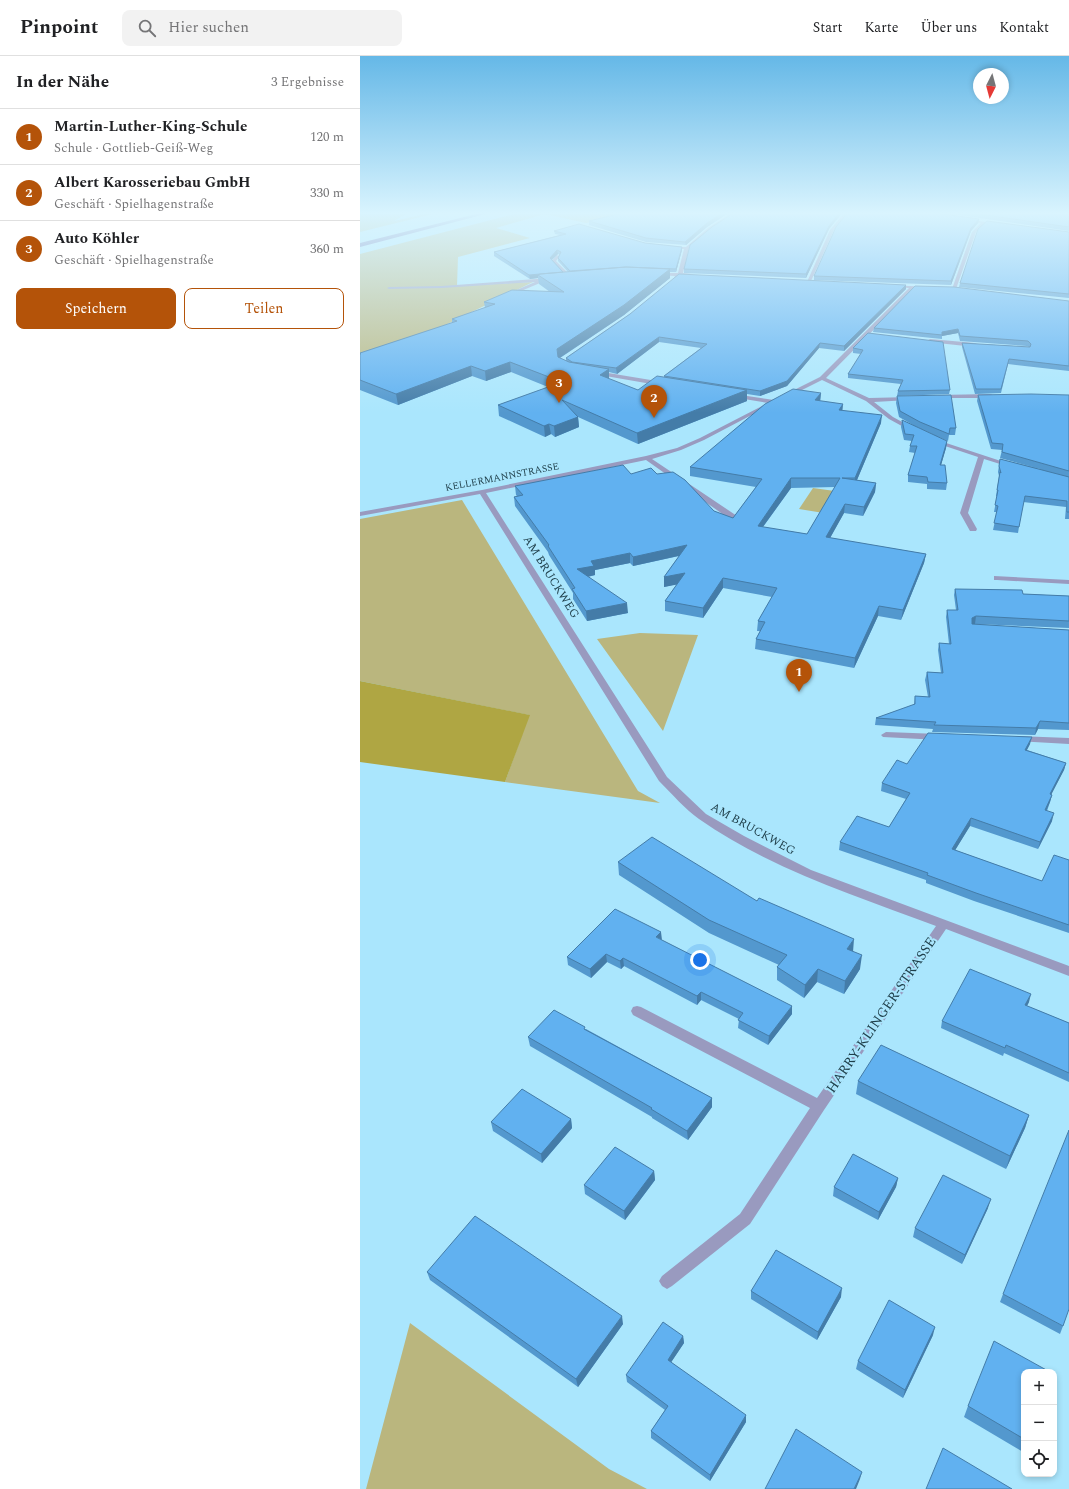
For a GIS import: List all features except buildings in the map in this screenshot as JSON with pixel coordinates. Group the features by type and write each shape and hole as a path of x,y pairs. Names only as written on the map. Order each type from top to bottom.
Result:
{"street":[{"path":"389,288 442,287 550,279"},
{"path":"668,284 674,279"},
{"path":"954,289 958,279"},
{"path":"499,300 543,280"},
{"path":"802,281 816,282"},
{"path":"890,286 933,288"},
{"name":"KELLERMANNSTRASSE","path":"360,514 482,492 647,458 679,449 702,439 822,378 912,288"},
{"path":"947,289 961,290"},
{"path":"866,334 874,335"},
{"path":"926,341 980,345"},
{"path":"586,371 672,386"},
{"path":"822,378 868,400 890,418 922,435"},
{"path":"727,395 774,402"},
{"path":"935,397 1001,396"},
{"path":"868,400 913,398"},
{"path":"929,438 981,457 1023,469"},
{"path":"973,529 964,513 981,457"},
{"path":"647,458 734,518"},
{"name":"AM BRUCKWEG","path":"482,492 663,779 702,816 740,839 807,873 1069,971"},
{"path":"997,578 1069,582"},
{"path":"886,735 947,737"},
{"path":"1007,739 1069,740"},
{"name":"HARRY-KLINGER-STRASSE","path":"666,1281 745,1219 819,1106 944,924"},
{"path":"637,1011 819,1106"}],"shaded area":[{"path":"360,279 457,279 457,286 533,282 431,332 360,356"},
{"path":"813,488 849,493 836,515 799,509"},
{"path":"462,500 638,791 660,803 505,782 529,715 360,681 360,519"},
{"path":"640,633 698,635 663,731 597,639"},
{"path":"360,681 530,715 505,782 360,762"},
{"path":"410,1323 609,1469 647,1489 366,1489"}],"place":[{"name":"Auto Köhler","path":"559,403"},
{"name":"Albert Karosseriebau GmbH","path":"654,418"},
{"name":"Martin-Luther-King-Schule","path":"799,692"}]}
